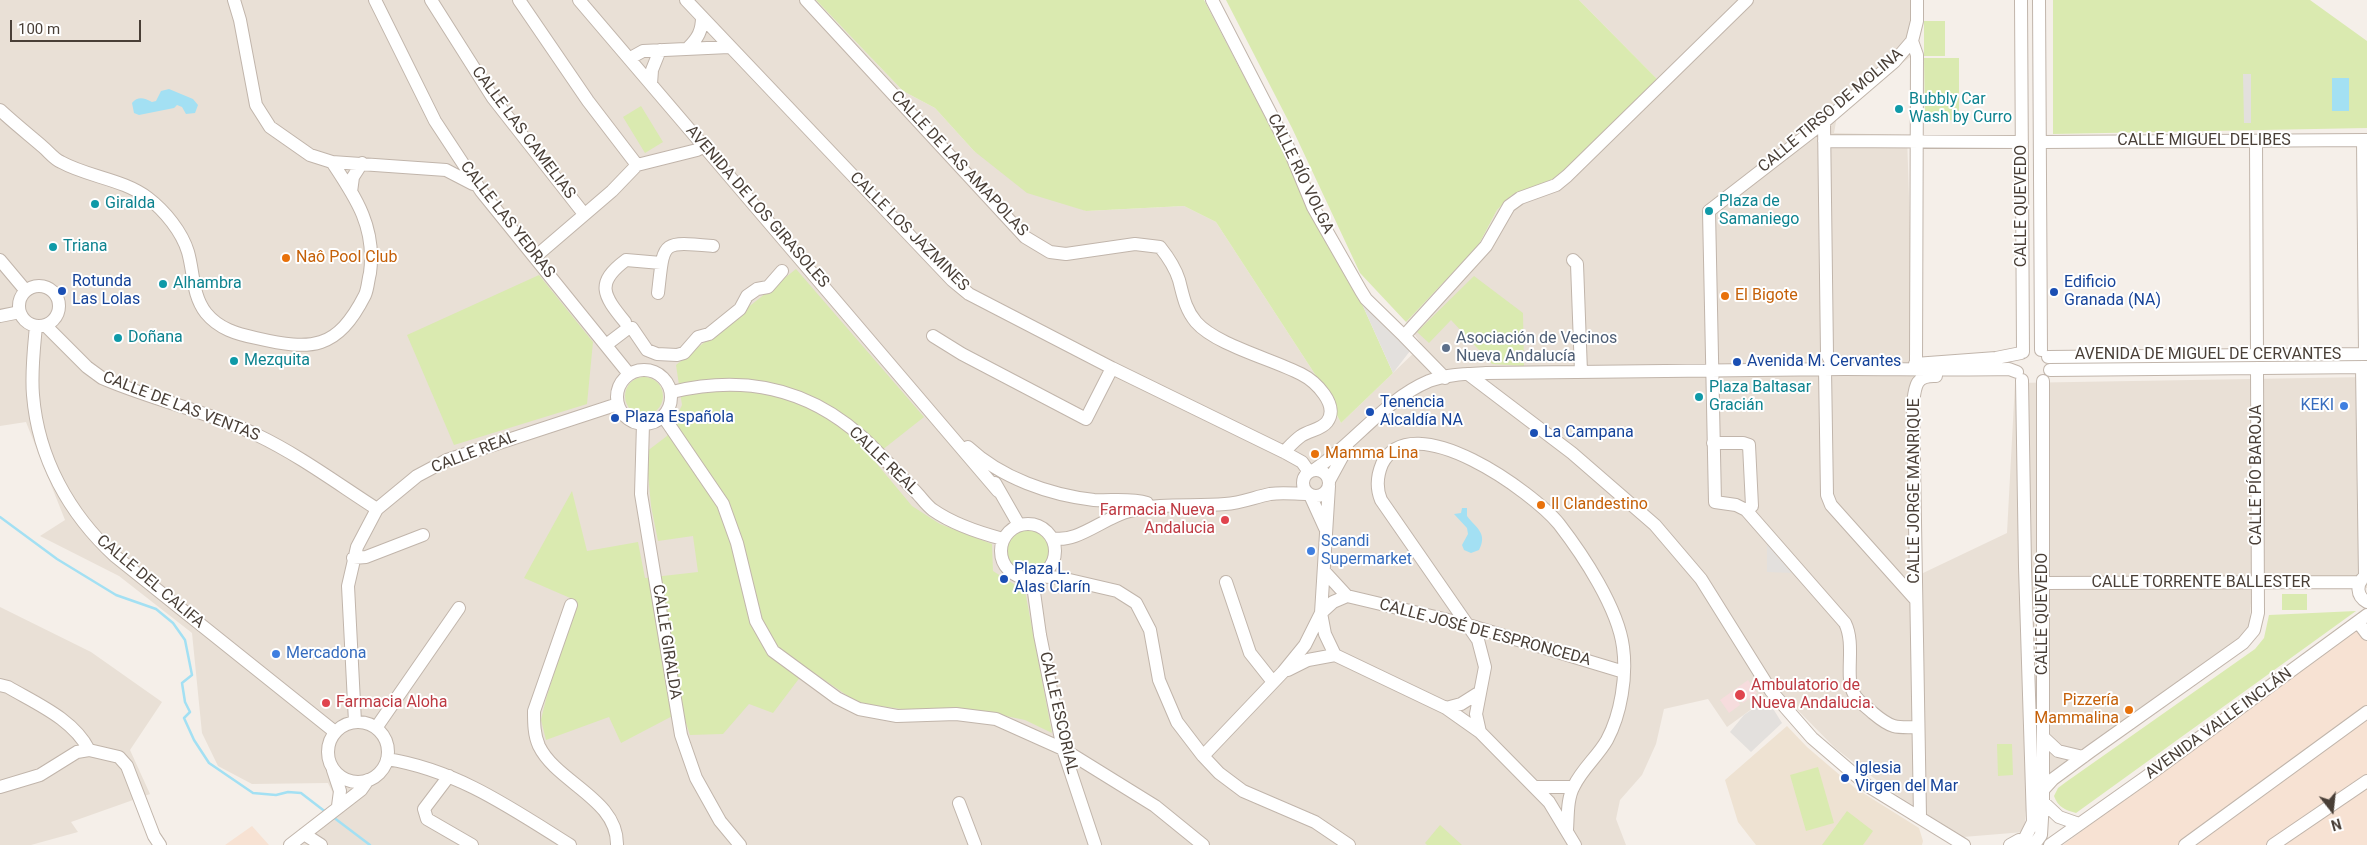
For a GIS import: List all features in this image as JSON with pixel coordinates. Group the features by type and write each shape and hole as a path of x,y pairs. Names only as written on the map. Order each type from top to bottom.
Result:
{"street":[{"path":"234,0 240,20 256,105 270,127 310,155 332,162 446,170 478,187"},
{"name":"CALLE LAS YEDRAS","path":"375,0 435,121 478,187 630,374"},
{"name":"CALLE LAS CAMELIAS","path":"431,0 493,98 584,214"},
{"path":"518,0 588,101 637,166 697,150 705,146"},
{"name":"AVENIDA DE LOS GIRASOLES","path":"579,0 998,491"},
{"name":"CALLE LOS JAZMINES","path":"686,0 952,280 969,294 1112,368 1284,452 1302,462 1309,473"},
{"name":"CALLE DE LAS AMAPOLAS","path":"806,0 1026,237 1050,252 1066,254 1135,244 1160,247 1172,262 1179,279 1184,301 1196,322 1212,335 1303,374 1319,388 1327,399 1331,410 1328,421 1321,427 1302,435 1284,452"},
{"name":"CALLE RÍO VOLGA","path":"1212,0 1289,149 1313,207 1366,299 1445,378"},
{"path":"1404,336 1486,246 1509,206 1520,198 1556,185 1567,176 1747,0"},
{"name":"CALLE TIRSO DE MOLINA","path":"1746,510 1736,505 1715,502 1711,370 1710,211 1824,122 1894,62 1912,41 1917,21 1917,0"},
{"name":"CALLE QUEVEDO","path":"2021,0 2022,352"},
{"name":"CALLE QUEVEDO","path":"2039,0 2045,354"},
{"path":"688,48 696,40 702,28 702,17"},
{"path":"611,38 658,54 688,48 729,47"},
{"path":"1910,366 1917,55 1912,41"},
{"path":"643,50 634,56 634,64 647,65 658,54"},
{"path":"652,84 658,54"},
{"path":"0,110 60,162 123,185 148,197 178,232 188,252 194,288 200,304 218,324 235,334 285,345 314,344 343,329 353,318 367,290 371,239 361,208 332,162"},
{"path":"1824,122 1827,354 1831,362 1840,363 1845,369"},
{"path":"2365,140 2366,354"},
{"name":"CALLE MIGUEL DELIBES","path":"2041,142 2365,140"},
{"path":"1824,141 2022,142"},
{"path":"2256,141 2257,354"},
{"path":"446,170 452,161 451,146"},
{"path":"351,192 353,177 362,163"},
{"name":"CALLE LAS CAMELIAS","path":"535,257 612,191 637,166"},
{"path":"658,293 662,263 665,251 669,246 678,243 713,246"},
{"path":"0,260 26,292"},
{"path":"662,263 626,260 612,270 606,280 605,294 609,302 647,350 657,354 677,356 684,353 698,337 709,334 740,309 746,296 757,288 768,287 782,272"},
{"path":"1573,260 1577,264 1581,372"},
{"path":"40,286 49,289 57,296 59,306 57,316 40,325 26,321 20,312 20,301 26,292 40,286"},
{"path":"0,316 20,312"},
{"name":"CALLE DE LAS VENTAS","path":"40,325 102,378 257,435 296,456 377,510"},
{"name":"CALLE DEL CALIFA","path":"40,325 32,395 38,430 51,469 66,499 80,520 93,536 114,556 335,732"},
{"path":"606,345 628,326"},
{"path":"933,336 962,354 1086,419 1112,368"},
{"path":"1270,494 1309,473 1349,443 1410,391 1431,381 1468,374 1825,370 1910,366 1996,358 2035,349 2045,354 2047,376 2032,384 2009,369 1932,371 1910,366"},
{"path":"2019,376 2016,363 2022,352"},
{"name":"AVENIDA DE MIGUEL DE CERVANTES","path":"2045,354 2366,354"},
{"path":"2364,367 2364,578 2358,592 2365,601 2362,618 2367,634"},
{"name":"AVENIDA DE MIGUEL DE CERVANTES","path":"2047,376 2256,368 2364,367"},
{"name":"CALLE PÍO BAROJA","path":"2043,796 2053,779 2243,643 2254,630 2258,614 2256,368"},
{"path":"640,370 650,370 660,374 668,382 672,392 672,401 664,416 658,421 643,424 627,418 618,404 619,387 630,374 640,370"},
{"name":"CALLE JORGE MANRIQUE","path":"1825,370 1827,495 1831,505 1916,600"},
{"name":"CALLE JORGE MANRIQUE","path":"1920,816 1913,404 1915,390 1923,376 1952,376 1975,370"},
{"path":"1468,374 1572,453 1655,525 1700,579 1771,691 1812,738 1868,786 1920,816 1964,845"},
{"name":"CALLE QUEVEDO","path":"2019,376 2032,822 2030,843"},
{"name":"CALLE QUEVEDO","path":"2030,843 2041,835 2043,796 2042,583 2047,376"},
{"name":"CALLE REAL","path":"672,392 715,384 747,384 799,397 830,414 861,436 933,510 980,533 1003,539"},
{"name":"CALLE REAL","path":"355,722 348,586 353,558 377,510 417,476 447,460 618,404"},
{"name":"AVENIDA DE LOS GIRASOLES","path":"934,414 983,459 1020,481 1066,496 1095,500 1142,501 1154,505"},
{"path":"664,416 723,504 737,543 756,621 773,651 836,698 859,709 897,716 956,714 996,719 1063,749 1155,806 1203,845"},
{"name":"CALLE GIRALDA","path":"643,424 641,494 681,735 696,778 720,821 740,845"},
{"path":"1713,442 1749,445 1752,506 1746,510 1845,623 1851,641 1851,686 1854,694 1890,727 1918,727"},
{"path":"1052,538 1067,540 1111,517 1154,505 1238,503 1270,494 1290,492 1322,495 1349,443"},
{"path":"1480,732 1476,714 1485,667 1483,653 1478,640 1465,624 1381,500 1378,492 1377,482 1384,461 1389,454 1403,446 1417,444 1448,449 1489,468 1538,503 1558,523 1577,550 1608,602 1620,633 1624,672 1618,710 1607,741 1573,787 1568,807 1567,830"},
{"name":"AVENIDA DE LOS GIRASOLES","path":"983,459 998,491 1019,525"},
{"path":"1309,473 1325,474 1329,483 1322,613 1325,634 1335,655"},
{"path":"1309,473 1303,487 1319,511 1326,533"},
{"path":"1061,578 1054,560 1055,545 1052,538 1042,527 1034,524 1019,525 1012,528 1003,539 1000,547 1003,563 1015,575 1061,578 1117,591 1136,603 1150,630 1159,680 1177,722 1203,756 1219,773 1243,791 1315,822 1349,845"},
{"path":"1036,577 1046,572 1054,560 1081,534"},
{"path":"353,558 366,557 423,535"},
{"path":"1203,756 1283,672 1305,645 1322,613 1333,602 1347,596 1324,571"},
{"name":"CALLE ESCORIAL","path":"1036,577 1040,635 1063,749 1095,845"},
{"name":"CALLE TORRENTE BALLESTER","path":"2042,583 2257,582 2364,578"},
{"path":"1226,582 1250,653 1273,682"},
{"name":"CALLE JOSÉ DE ESPRONCEDA","path":"1347,596 1465,624 1624,672"},
{"path":"571,605 534,711 535,729 539,746 555,767 610,818 617,836 617,845"},
{"path":"376,728 459,608"},
{"name":"AVENIDA VALLE INCLÁN","path":"2042,845 2053,842 2146,777 2362,618"},
{"path":"1283,672 1308,660 1335,655 1446,708 1480,732 1536,787 1549,802 1575,845"},
{"path":"0,685 8,687 60,718 82,736 89,750"},
{"path":"1446,708 1462,704 1480,692"},
{"path":"2185,845 2367,712"},
{"path":"290,845 361,790 368,780 380,772 387,759 386,742 376,728 366,723 355,722 344,725 335,732 328,750 329,761 340,790 338,806"},
{"path":"2043,737 2058,751 2082,757"},
{"path":"0,787 40,775 77,752 89,750 119,757 127,766 154,836 160,845"},
{"path":"387,759 410,762 449,776 499,799 570,845"},
{"path":"334,770 346,780 353,782 368,780"},
{"path":"449,776 424,809 427,819 472,845"},
{"path":"2273,845 2367,781"},
{"path":"1536,787 1573,787"},
{"path":"2043,796 2059,817 2079,824"},
{"path":"959,803 975,845"},
{"path":"304,834 321,845"},
{"path":"2010,845 2019,840 2030,843"}],"shaded area":[{"path":"0,0 816,0 903,91 935,108 974,151 1086,211 1184,206 1216,222 1320,382 1341,423 1422,345 1406,322 1478,246 1497,210 1511,196 1558,177 1658,80 1579,0 1919,0 1917,52 1838,111 1834,133 1907,135 1921,574 2007,533 2015,383 2367,377 2367,588 2252,589 2249,631 2028,788 2024,832 1963,837 1892,792 1835,748 1778,690 1727,727 1708,699 1664,709 1656,744 1642,775 1620,800 1616,819 1626,845 301,845 342,811 328,783 252,784 218,766 202,733 192,633 119,576 40,536 65,520 26,422 0,426"},
{"path":"2243,74 2251,74 2251,123 2244,123"},
{"path":"1358,295 1410,351 1393,373"},
{"path":"1767,544 1792,573 1767,572"},
{"path":"0,607 91,652 162,702 130,750 150,794 71,822 78,832 31,845 0,845"},
{"path":"2367,617 2367,845 2063,845"},
{"name":"Ambulatorio de Nueva Andalucia.","path":"1748,680 1757,693 1743,703 1739,698 1737,699 1740,705 1729,713 1720,700"},
{"path":"1767,699 1782,723 1751,752 1730,732 1744,715"},
{"path":"1787,726 1807,747 1855,788 1919,828 1923,841 1922,845 1756,845 1738,822 1725,780"},
{"path":"252,826 269,845 225,845"}],"green space":[{"path":"816,0 1204,0 1358,295 1393,373 1341,423 1320,382 1216,222 1184,206 1086,211 1027,193 974,151 935,108 903,91"},
{"path":"1226,0 1579,0 1658,80 1558,177 1511,196 1497,210 1478,246 1406,322 1360,273 1292,128"},
{"path":"2053,0 2310,0 2367,41 2367,128 2053,134"},
{"path":"1924,21 1945,21 1945,56 1924,56"},
{"path":"1924,58 1959,58 1959,120 1925,121"},
{"path":"641,106 663,142 645,153 623,117"},
{"path":"796,269 924,417 872,458 912,506 940,524 992,544 993,571 1025,591 1052,733 1025,720 977,710 909,710 858,703 807,668 773,713 749,704 723,734 690,735 682,711 621,743 609,717 546,740 541,720 577,601 524,578 572,491 587,551 638,542 645,578 698,572 693,536 658,541 651,506 646,452 667,436 682,405 676,365"},
{"path":"539,275 593,342 587,404 454,445 407,335"},
{"path":"1474,276 1523,313 1524,366 1492,364 1451,320 1429,343 1417,332"},
{"path":"644,377 658,382 663,396 658,410 644,415 630,410 625,396 630,382"},
{"path":"1028,529 1043,535 1049,550 1043,565 1028,571 1013,565 1007,550 1013,535"},
{"path":"2282,594 2307,594 2307,610 2282,610"},
{"path":"2356,611 2076,813 2065,809 2058,803 2054,796 2058,788 2255,649 2264,638 2269,615"},
{"path":"1997,744 2012,744 2013,775 1998,776"},
{"path":"1818,767 1834,823 1806,831 1790,775"},
{"path":"1847,811 1873,831 1863,845 1822,845"},
{"path":"1440,825 1462,845 1427,845 1425,843"}],"water":[{"path":"2332,78 2349,78 2349,111 2332,111"},
{"path":"169,89 193,99 198,105 195,113 186,114 182,107 177,105 174,108 139,115 134,113 132,103 134,101 141,98 152,102 156,101 161,91"},
{"path":"1462,508 1467,508 1467,516 1482,535 1479,550 1471,553 1464,550 1462,545 1468,534 1467,528 1454,514 1461,513"}],"waterway":[{"path":"0,517 57,559 116,595 156,609 173,623 185,640 192,675 182,683 185,702 190,712 184,718 194,740 209,763 253,793 276,795 288,792 301,793 327,813"},
{"path":"333,817 370,845"}],"place":[{"name":"Bubbly Car Wash by Curro","path":"1899,109"},
{"name":"Giralda","path":"95,204"},
{"name":"Plaza de Samaniego","path":"1709,211"},
{"name":"Triana","path":"53,247"},
{"name":"Naô Pool Club","path":"286,258"},
{"name":"Alhambra","path":"163,284"},
{"name":"Rotunda Las Lolas","path":"62,291"},
{"name":"Edificio Granada (NA)","path":"2054,292"},
{"name":"El Bigote","path":"1725,296"},
{"name":"Doñana","path":"118,338"},
{"name":"Asociación de Vecinos Nueva Andalucía","path":"1446,348"},
{"name":"Mezquita","path":"234,361"},
{"name":"Avenida M. Cervantes","path":"1737,362"},
{"name":"Plaza Baltasar Gracián","path":"1699,397"},
{"name":"KEKI","path":"2344,406"},
{"name":"Tenencia Alcaldía NA","path":"1370,412"},
{"name":"Plaza Española","path":"615,418"},
{"name":"La Campana","path":"1534,433"},
{"name":"Mamma Lina","path":"1315,454"},
{"name":"Il Clandestino","path":"1541,505"},
{"name":"Farmacia Nueva Andalucia","path":"1225,520"},
{"name":"Scandi Supermarket","path":"1311,551"},
{"name":"Plaza L. Alas Clarín","path":"1004,579"},
{"name":"Mercadona","path":"276,654"},
{"name":"Ambulatorio de Nueva Andalucia.","path":"1740,695"},
{"name":"Farmacia Aloha","path":"326,703"},
{"name":"Pizzería Mammalina","path":"2129,710"},
{"name":"Iglesia Virgen del Mar","path":"1845,778"}]}
